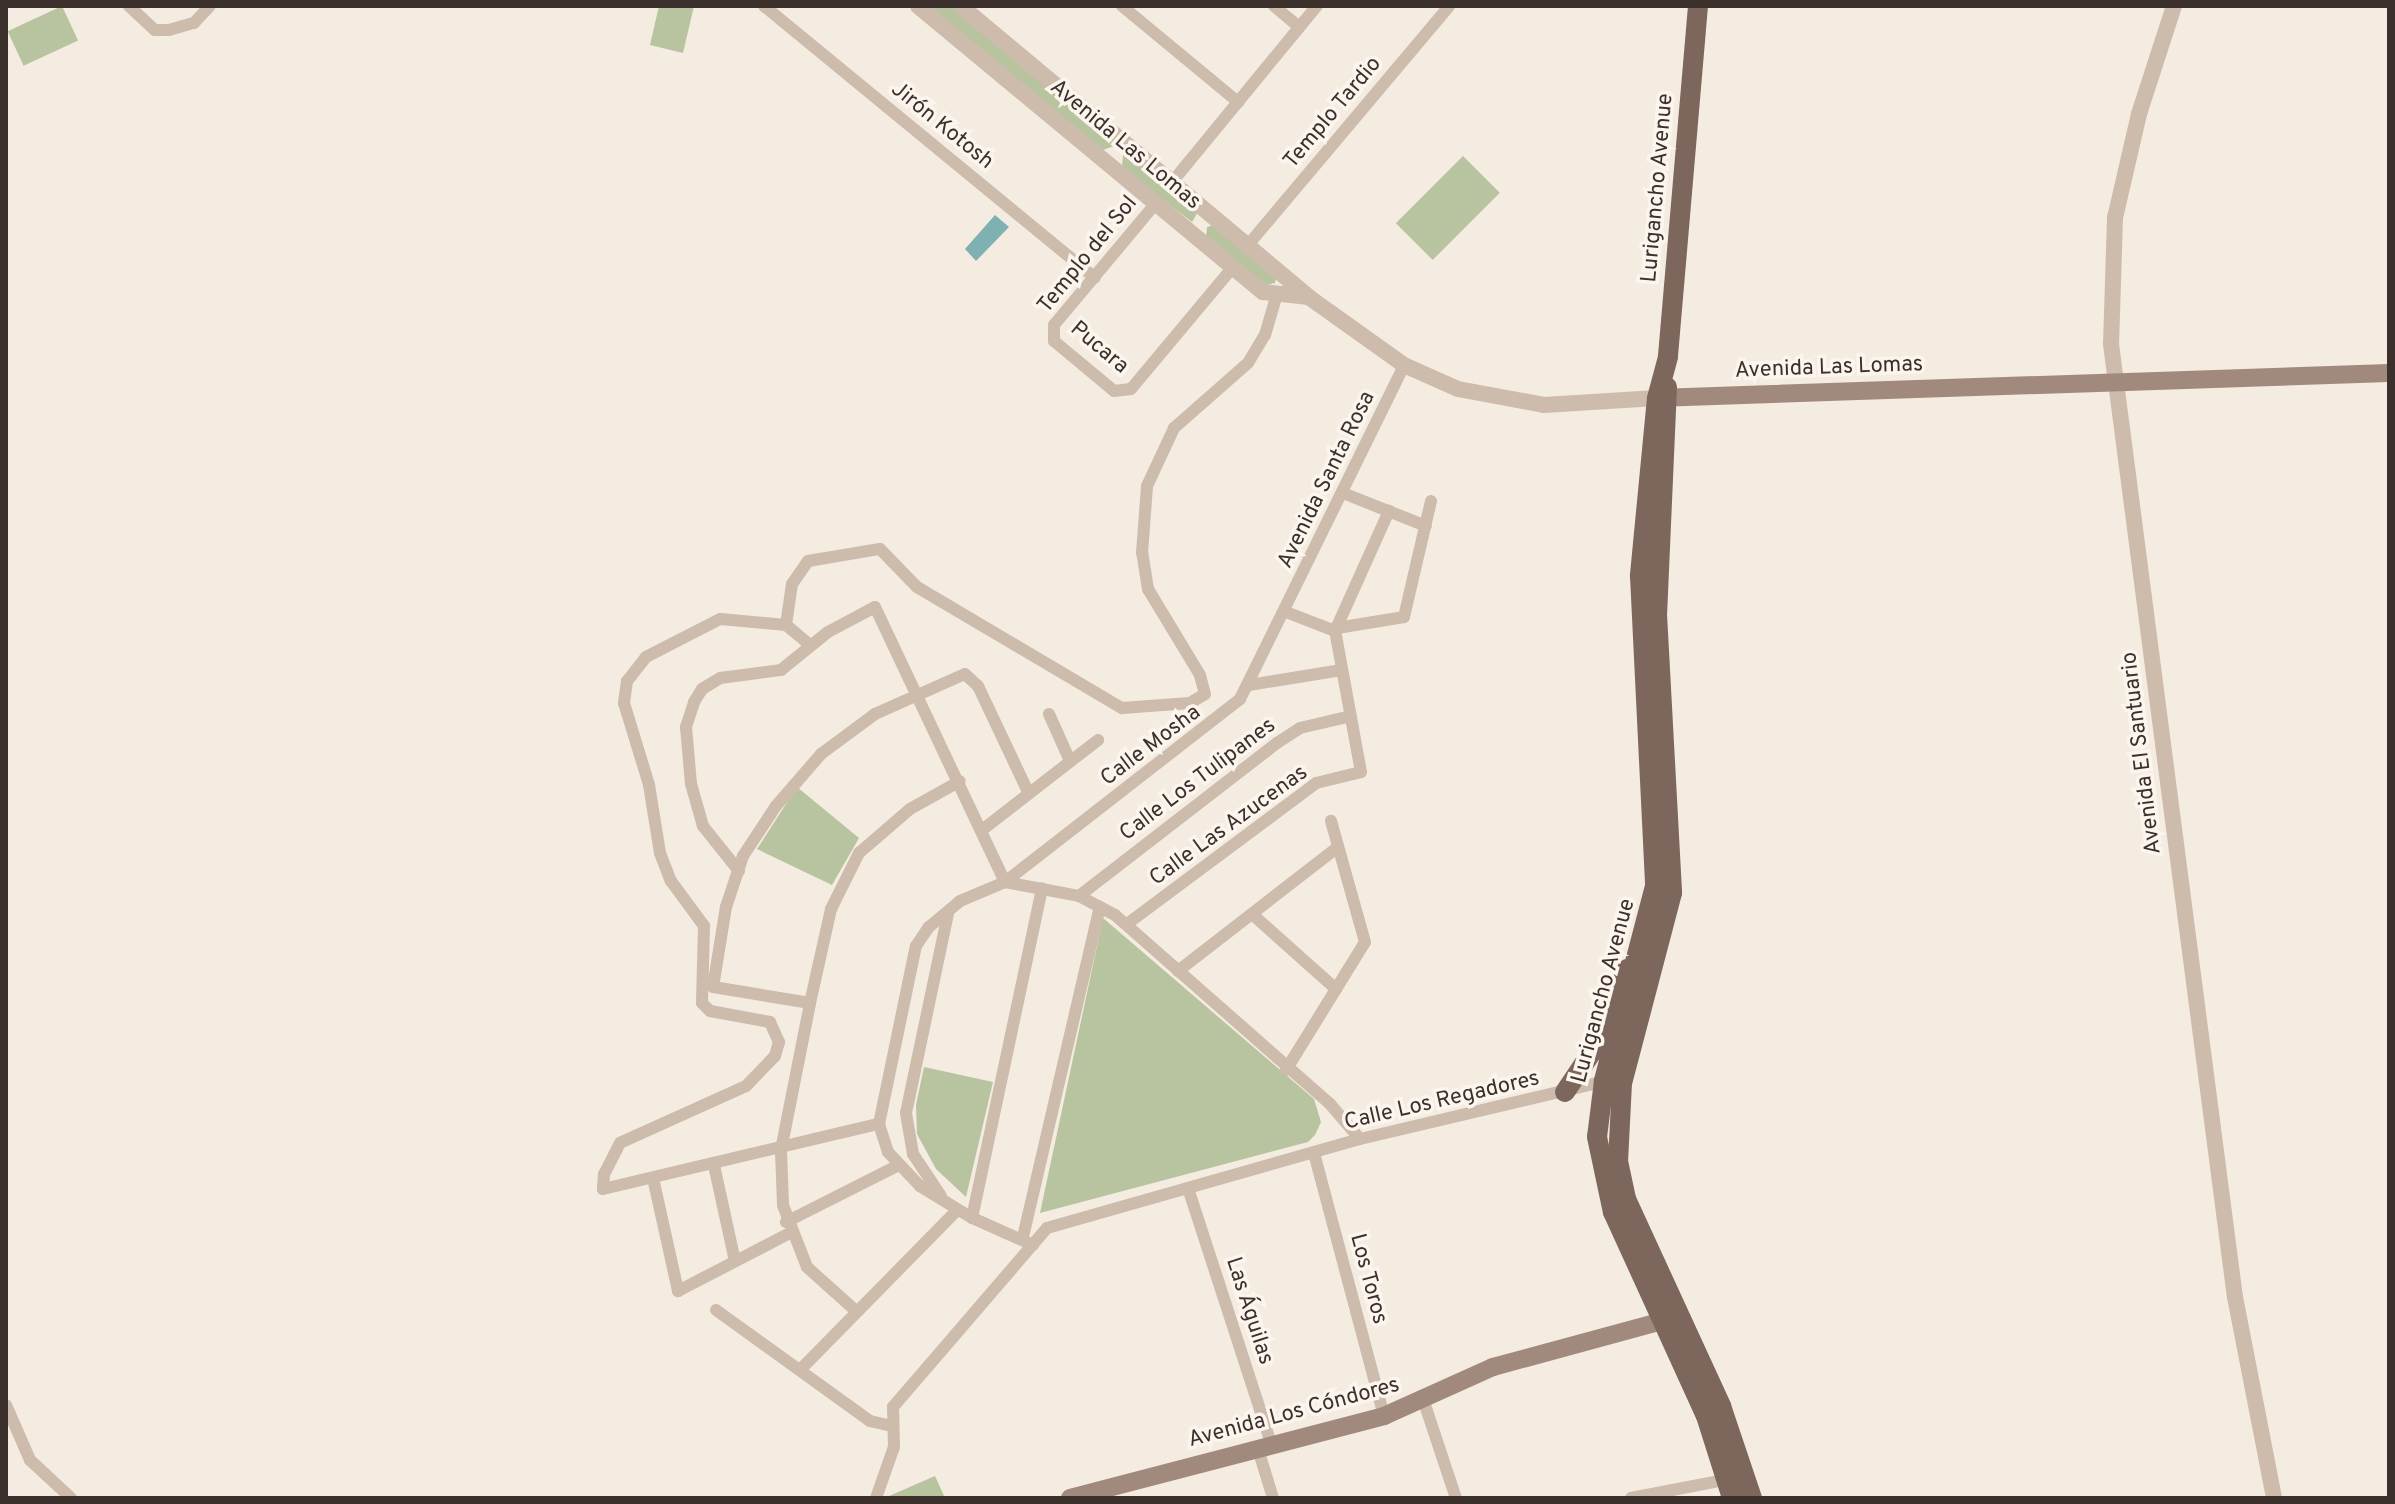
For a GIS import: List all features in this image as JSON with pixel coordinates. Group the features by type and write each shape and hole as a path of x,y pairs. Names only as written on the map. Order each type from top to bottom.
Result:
{"main road":[{"name":"Lurigancho Avenue","path":"1698,6 1663,398 1657,614 1655,886 1604,1081 1597,1137 1605,1188 1662,1321 1736,1484 1752,1498"},
{"name":"Avenida Las Lomas","path":"1663,398 2385,376"},
{"name":"Lurigancho Avenue","path":"1658,749 1672,893 1624,1073 1616,1141 1626,1199 1721,1406 1736,1484"},
{"path":"1565,1092 1597,1042 1618,983 1639,954"},
{"name":"Avenida Los Cóndores","path":"1070,1498 1384,1416 1424,1402 1438,1388 1493,1367 1662,1321"}],"street":[{"path":"129,6 155,30 169,30 194,23 210,6"},
{"name":"Jirón Kotosh","path":"764,6 1095,278"},
{"name":"Avenida Las Lomas","path":"918,6 1110,162 1263,292 1310,298"},
{"name":"Avenida Las Lomas","path":"961,6 1310,298 1404,365 1458,389 1544,405 1663,398"},
{"path":"1122,6 1238,102"},
{"path":"1274,6 1299,27"},
{"path":"1173,181 1317,6"},
{"name":"Templo Tardio","path":"1248,245 1449,6"},
{"name":"Avenida El Santuario","path":"2174,6 2128,153 2115,218 2109,309 2235,1297 2274,1498"},
{"path":"1110,162 1126,142"},
{"name":"Templo del Sol","path":"1052,333 1156,203"},
{"path":"1194,235 1211,214"},
{"name":"Pucara","path":"1052,333 1054,341 1123,392 1131,389 1232,268"},
{"path":"786,625 792,584 808,561 880,549 917,587 1122,708 1190,703 1205,694 1200,675 1148,589 1142,553 1147,486 1174,428 1248,363 1265,335 1277,294"},
{"name":"Avenida Santa Rosa","path":"1286,612 1404,365"},
{"path":"1343,493 1426,526"},
{"path":"1286,612 1336,629 1404,617 1431,501"},
{"path":"1351,716 1336,629 1389,511"},
{"path":"739,871 703,826 691,784 686,727 702,689 720,678 781,670 810,645 875,607 920,692 1005,882 1079,896 1127,924 1286,1070 1330,1104 1360,1139"},
{"name":"Calle Mosha","path":"879,1124 916,946 948,913 977,892 1005,882 1221,718 1249,685 1286,612"},
{"path":"810,645 786,625 720,619 646,657 627,681 624,703 649,785 660,853 671,881 704,926 702,1003 710,1011 770,1022 779,1042 775,1056 746,1086 620,1143 604,1174 603,1189 781,1150 879,1124 897,1166 952,1208 1028,1241"},
{"path":"1249,685 1342,670"},
{"path":"810,1003 713,987 726,907 739,871 776,806 821,754 875,714 965,674 973,677 1028,792"},
{"path":"1049,714 1070,761"},
{"name":"Calle Las Azucenas","path":"1127,924 1316,783 1361,772 1351,716"},
{"name":"Calle Los Tulipanes","path":"1079,896 1277,743 1300,728 1351,716"},
{"path":"982,830 1098,740"},
{"path":"856,1311 807,1267 788,1228 781,1150 831,909 859,853 910,809 960,781"},
{"path":"1286,1070 1365,942 1331,821"},
{"path":"1178,971 1338,847"},
{"path":"972,1218 1042,888"},
{"path":"876,1498 894,1447 893,1407 1028,1241 1100,907"},
{"path":"948,913 906,1113 913,1154 952,1208"},
{"path":"1252,914 1336,989"},
{"name":"Calle Los Regadores","path":"1028,1241 1047,1228 1360,1139 1565,1092 1624,1073"},
{"name":"Los Toros","path":"1314,1153 1384,1416"},
{"path":"714,1165 735,1261"},
{"path":"653,1178 678,1291 897,1166"},
{"name":"Las Águilas","path":"1188,1188 1265,1447 1273,1498"},
{"path":"800,1370 952,1208"},
{"path":"716,1310 870,1421 892,1426"},
{"path":"1424,1402 1456,1498"},
{"path":"6,1405 30,1460 71,1498"},
{"path":"1631,1498 1736,1484"}],"green space":[{"path":"62,6 78,40 24,66 8,31"},
{"path":"659,6 694,6 683,53 650,45"},
{"path":"924,6 952,6 1114,140 1114,146 1100,151"},
{"path":"1131,153 1199,210 1192,222 1122,168 1123,155"},
{"path":"1463,156 1500,193 1433,260 1396,223"},
{"path":"1214,225 1276,278 1275,283 1263,286 1206,238 1207,227"},
{"path":"797,787 859,838 832,885 757,849"},
{"path":"1103,918 1314,1099 1321,1122 1308,1142 1040,1213"},
{"path":"924,1067 993,1082 966,1197 936,1169 917,1134 916,1105"},
{"path":"935,1476 945,1498 889,1496"}],"water":[{"path":"995,215 1009,227 976,261 965,249"}]}
